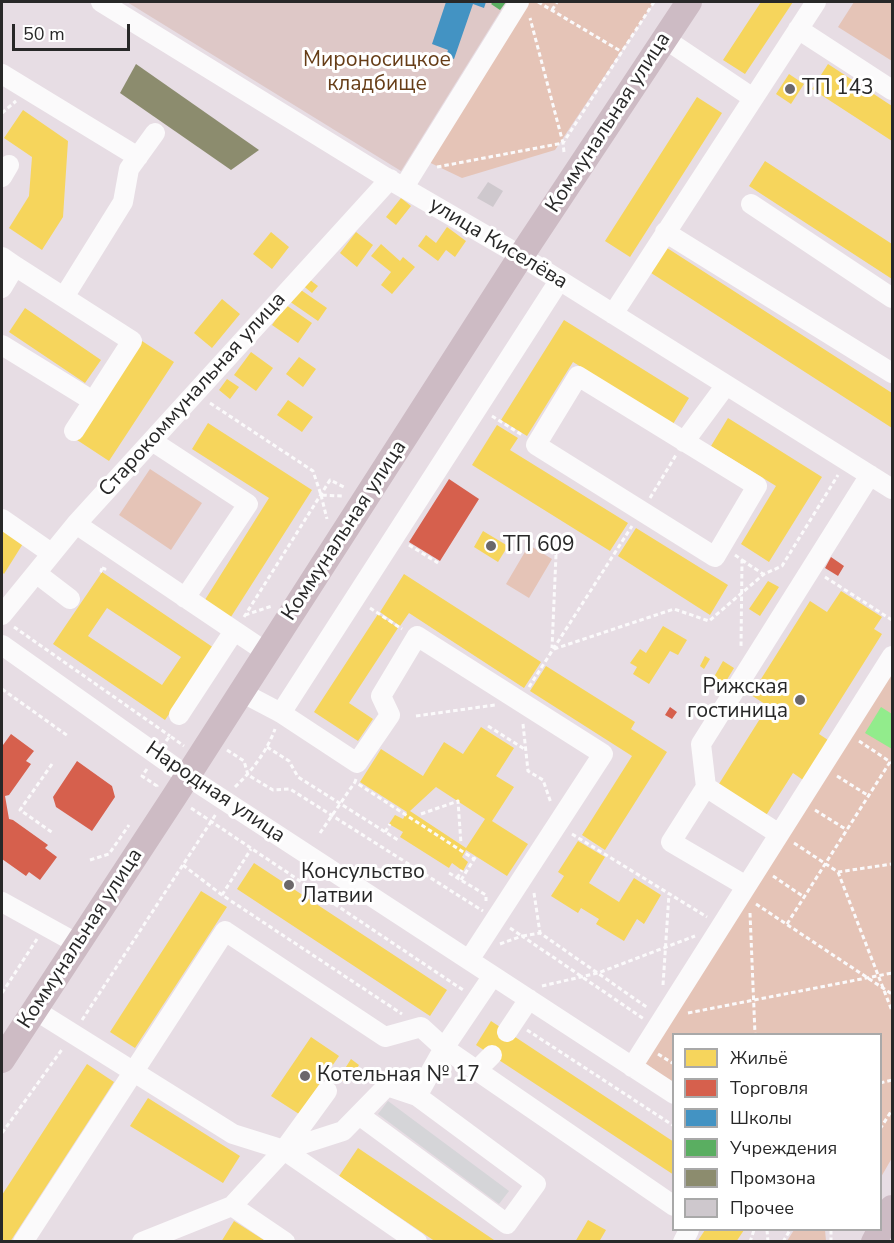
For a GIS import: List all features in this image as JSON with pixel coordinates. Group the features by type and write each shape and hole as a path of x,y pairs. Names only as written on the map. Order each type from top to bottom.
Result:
{"main road":[{"name":"Коммунальная улица","path":"2,1060 78,944 172,787 241,692 521,256 689,2"},
{"path":"881,1235 892,1208"}],"street":[{"name":"улица Киселёва","path":"100,2 402,180 892,489"},
{"path":"613,314 816,2"},
{"name":"Старокоммунальная улица","path":"5,619 36,573 76,524 195,394 402,180 524,7"},
{"path":"798,29 892,90"},
{"path":"665,39 753,98"},
{"path":"2,74 138,158"},
{"path":"64,297 123,202 129,169 155,133"},
{"path":"751,204 892,298"},
{"path":"665,232 892,373"},
{"path":"2,288 8,262 132,341 74,431"},
{"path":"281,713 559,281"},
{"path":"2,345 93,401"},
{"path":"578,376 684,442 758,486 715,557 536,445 578,376"},
{"path":"684,442 726,385"},
{"path":"152,441 248,504 185,598"},
{"path":"748,893 671,842 706,787 701,744 811,568 827,549 870,475"},
{"path":"2,519 51,553"},
{"path":"76,524 185,598 234,623 266,652"},
{"path":"36,573 76,604"},
{"path":"179,715 234,623"},
{"path":"241,692 281,713 357,763 390,715 381,696 417,636 603,754 471,957"},
{"name":"Народная улица","path":"2,645 172,787 225,801 471,957 492,977 531,994 632,1067 672,1093"},
{"path":"632,1067 722,926 748,893 892,656"},
{"path":"706,787 784,836"},
{"path":"2,902 78,944"},
{"path":"23,1242 225,931 385,1037 421,1027 444,1048 672,1205"},
{"path":"417,1096 444,1048 492,977"},
{"path":"511,1027 531,994"},
{"path":"34,1010 234,1134 284,1150 417,1242"},
{"path":"477,1070 492,1055"},
{"path":"284,1150 343,1131 359,1114 387,1086 417,1096 536,1184 507,1224 359,1114"},
{"path":"142,1242 232,1206 284,1150 327,1091"},
{"path":"232,1206 285,1242"}],"path":[{"path":"538,2 622,52"},
{"path":"552,10 557,2"},
{"path":"402,180 450,164 562,143 654,2"},
{"path":"524,7 565,156"},
{"path":"195,394 313,471 327,519"},
{"path":"479,406 536,445"},
{"path":"684,442 520,701 528,771 543,780 558,825 722,926"},
{"path":"552,650 674,609 709,621 764,574 782,566 840,472"},
{"path":"234,623 330,480 346,488"},
{"path":"321,495 342,496"},
{"path":"517,532 556,555 552,650"},
{"path":"395,536 438,563"},
{"path":"721,546 764,574"},
{"path":"540,551 543,547"},
{"path":"741,648 742,560"},
{"path":"811,568 892,620"},
{"path":"355,599 416,638"},
{"path":"234,623 275,605"},
{"path":"5,619 170,736"},
{"path":"2,689 68,736"},
{"path":"416,716 520,701"},
{"path":"2,1133 74,1033 231,790 248,775 267,747 281,713"},
{"path":"488,726 526,750"},
{"path":"787,924 891,762 852,737"},
{"path":"267,747 289,761 298,777 398,840"},
{"path":"52,764 20,810 53,833"},
{"path":"830,772 869,796"},
{"path":"248,775 273,790 290,789 487,913 486,895 449,873"},
{"path":"320,833 356,781 475,857 461,880"},
{"path":"172,787 211,821 251,849 478,999"},
{"path":"421,814 458,801 460,844"},
{"path":"809,806 847,830"},
{"path":"386,832 390,824"},
{"path":"784,836 838,872 892,1011"},
{"path":"222,895 251,849"},
{"path":"838,872 892,864"},
{"path":"183,865 222,895 421,1027"},
{"path":"531,865 540,933"},
{"path":"457,878 462,870"},
{"path":"767,872 804,897"},
{"path":"748,893 787,924 892,994"},
{"path":"660,1021 669,894"},
{"path":"750,911 755,1033"},
{"path":"496,919 582,978 660,1021 892,973"},
{"path":"2,993 45,926"},
{"path":"531,994 598,973 722,926"},
{"path":"471,957 522,936 540,933 598,973 660,1021"},
{"path":"511,1027 672,1125"},
{"path":"653,1050 672,1063"},
{"path":"882,1126 892,1110"}],"shaded area":[{"path":"510,2 654,2 555,150 462,178 414,155"},
{"path":"854,2 892,2 892,61 838,27"},
{"path":"150,469 202,503 171,550 119,515"},
{"path":"529,545 552,559 529,598 506,584"},
{"path":"892,664 892,1158 882,1175 882,1033 672,1033 672,1082 641,1060"},
{"path":"881,707 892,714 892,749 865,733"},
{"path":"388,1101 509,1191 499,1204 378,1114"},
{"path":"793,1231 825,1231 826,1241 787,1241"}],"green space":[{"name":"Мироносицкое кладбище","path":"127,2 506,2 401,171"}],"building: Жильё":[{"path":"761,2 793,2 745,74 723,60"},
{"path":"828,64 892,106 892,141 812,89"},
{"name":"ТП 143","path":"789,74 804,84 791,104 776,94"},
{"path":"697,97 722,113 630,257 605,241"},
{"path":"23,110 68,141 63,217 42,250 9,228 29,196 32,157 4,138"},
{"path":"765,161 892,244 892,279 749,186"},
{"path":"401,198 411,206 396,225 386,217"},
{"path":"447,227 466,241 455,257 446,250 438,261 418,246 426,235 436,243"},
{"path":"271,232 289,247 272,269 253,254"},
{"path":"356,232 373,245 357,267 340,253"},
{"path":"381,244 400,261 403,257 415,267 392,294 381,285 391,272 371,256"},
{"path":"664,246 892,393 892,428 648,271"},
{"path":"306,277 318,286 312,293 301,284"},
{"path":"298,288 327,308 318,321 289,301"},
{"path":"222,299 240,314 212,348 194,333"},
{"path":"286,305 312,323 298,343 272,325"},
{"path":"25,308 101,360 85,383 9,332"},
{"path":"564,320 689,398 673,424 573,362 527,436 501,420"},
{"path":"142,341 174,362 109,461 77,440"},
{"path":"251,352 273,368 256,391 234,375"},
{"path":"299,357 316,369 303,387 286,374"},
{"path":"227,379 239,387 230,399 219,390"},
{"path":"288,400 313,417 302,432 277,415"},
{"path":"728,418 822,477 769,562 741,544 776,486 711,446"},
{"path":"208,423 312,490 229,620 203,603 269,498 192,449"},
{"path":"497,425 518,438 510,450 628,523 610,551 472,465"},
{"path":"2,528 24,542 4,574 2,572"},
{"path":"636,528 728,585 710,615 618,556"},
{"name":"ТП 609","path":"483,531 508,546 498,562 474,547"},
{"path":"102,572 214,648 165,720 53,644","holes":["107,608 181,657 162,685 88,636"]},
{"path":"404,574 541,662 524,688 409,613 400,626 380,612"},
{"path":"768,581 779,587 760,616 749,609"},
{"name":"Рижская гостиница","path":"841,591 882,617 874,629 882,634 819,734 831,742 806,782 793,773 765,817 717,787 768,706 751,695 810,601 827,612"},
{"path":"378,614 398,628 349,703 373,719 358,741 314,712"},
{"path":"663,626 687,640 678,655 670,651 649,684 633,674 637,667 630,663 640,649 646,653"},
{"path":"705,656 710,659 704,669 700,666"},
{"path":"723,661 734,668 725,683 714,677"},
{"path":"546,666 635,722 631,729 667,752 605,850 582,835 632,756 530,691"},
{"path":"481,727 514,748 496,776 514,787 492,821 528,844 507,876 466,850 462,857 468,862 463,871 452,863 449,868 400,837 403,832 389,824 395,815 403,819 407,812 360,782 381,749 423,776 444,742 463,754","holes":["436,787 485,819 466,848 410,811"]},
{"path":"578,841 605,857 589,883 619,902 634,878 661,895 644,924 637,919 624,941 596,924 599,919 581,908 578,913 551,896 564,876 558,872"},
{"path":"254,863 447,990 430,1016 237,889"},
{"path":"201,891 227,907 135,1048 110,1032"},
{"path":"491,1021 672,1141 672,1174 476,1045"},
{"name":"Котельная № 17","path":"311,1037 339,1056 299,1114 271,1096"},
{"path":"351,1059 359,1065 347,1084 339,1078"},
{"path":"87,1064 114,1082 10,1242 2,1242 2,1195"},
{"path":"148,1098 240,1156 223,1183 130,1126"},
{"path":"358,1148 497,1242 436,1242 339,1176"},
{"path":"588,1220 606,1230 599,1242 575,1242"},
{"path":"234,1221 267,1242 221,1242"},
{"path":"704,1231 743,1231 736,1242 697,1242"}],"building: Торговля":[{"path":"449,479 479,499 440,561 409,542"},
{"path":"831,557 844,566 838,576 825,568"},
{"path":"670,707 677,712 672,719 665,715"},
{"path":"11,734 34,751 26,761 31,764 9,795 5,796 9,819 48,845 45,848 57,857 40,880 29,872 26,876 2,859 2,744"},
{"path":"77,761 112,786 115,797 92,831 56,807 53,797"}],"building: Школы":[{"path":"446,2 486,2 484,8 473,4 454,59 446,56 448,50 432,44"}],"building: Учреждения":[{"path":"506,2 500,10 491,4"}],"building: Промзона":[{"path":"136,64 259,150 231,170 120,93"}],"building: Прочее":[{"path":"488,182 503,191 493,207 477,198"}],"place":[{"name":"ТП 143","path":"790,89"},
{"name":"ТП 609","path":"491,546"},
{"name":"Рижская гостиница","path":"800,700"},
{"name":"Консульство Латвии","path":"289,885"},
{"name":"Котельная № 17","path":"305,1076"}]}
